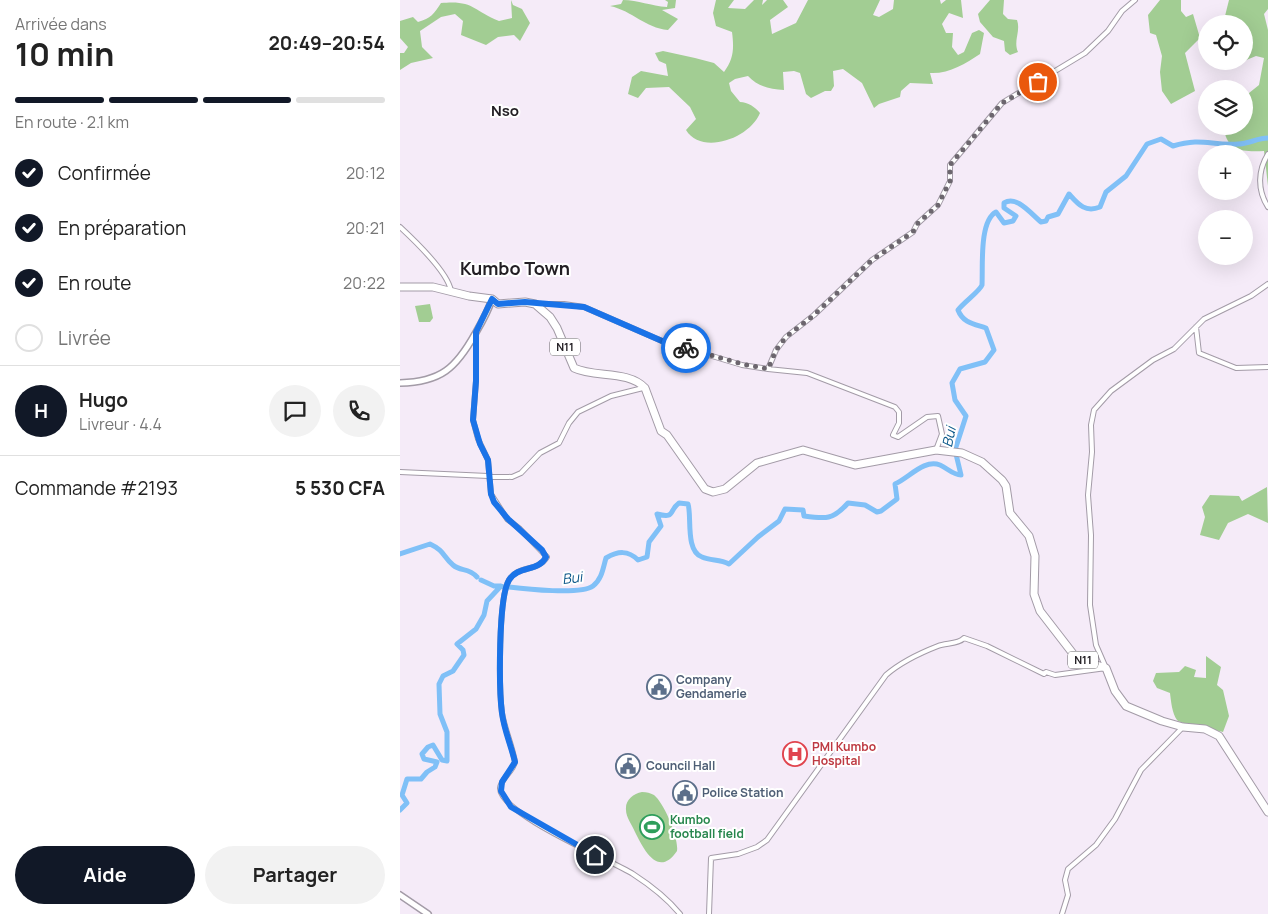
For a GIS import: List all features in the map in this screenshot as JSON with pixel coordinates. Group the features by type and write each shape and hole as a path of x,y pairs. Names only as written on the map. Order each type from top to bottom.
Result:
{"highway":[{"path":"400,287 426,286 469,296 492,299 498,304 525,302 534,304"},
{"name":"N11","path":"534,304 550,317 557,328 574,368 582,372 622,377 641,383 645,388 661,430 709,492 725,489 758,463 803,450 856,465 936,450 962,453 982,462 997,474 1006,486 1008,508 1025,529 1034,551 1034,594 1040,611 1074,655 1106,668 1115,691 1126,706 1148,716 1183,727 1205,729 1219,736 1268,812"}],"main road":[{"path":"400,383 431,379 446,373 458,361 476,332 492,299"},
{"path":"400,895 428,914"}],"street":[{"path":"768,369 776,350 786,337 814,315 872,260 913,232 917,224 938,205 950,181 950,165 1002,103 1085,53 1108,31 1122,11 1135,0"},
{"path":"1268,154 1259,176 1264,201 1268,207"},
{"path":"400,227 420,246 443,275 451,291"},
{"path":"709,914 711,858 738,854 757,847 766,840 886,675 909,659 940,645 962,641 964,638 987,646 1044,674 1073,674 1106,668 1096,645 1090,605 1088,496 1092,452 1091,425 1094,410 1111,391 1174,348 1214,312 1251,296 1268,284"},
{"path":"534,304 564,304 584,307 662,341 742,364 807,373 894,408 899,412 899,423 893,432 898,437 927,417 938,416 942,434 936,450"},
{"path":"1196,327 1199,353 1236,368 1268,367"},
{"path":"476,332 476,381 473,420 480,444 488,460 491,494 499,509 546,557 538,566 521,569 512,575 505,591 500,666 501,707 515,762 502,782 500,789 503,797 511,807 563,838 632,873 665,897 680,914"},
{"path":"400,472 489,475 504,478 521,473 540,453 559,443 569,423 578,412 618,394 645,388"},
{"path":"1062,914 1068,895 1065,880 1068,869 1100,840 1115,819 1141,770 1183,727"}],"green space":[{"path":"511,0 513,5 522,9 530,23 520,41 514,35 498,37 486,45 461,35 463,21 455,14 441,17 420,31 422,47 433,58 411,63 400,70 400,53 404,53 408,47 400,38 400,21 413,17 418,22 432,15 441,3 452,2 467,4 499,21 512,18"},
{"path":"623,0 667,7 668,2 665,0 676,0 675,8 662,10 678,19 668,30 660,29 618,8 610,6 621,4"},
{"path":"716,0 734,0 728,8 745,9 754,0 763,0 762,5 767,0 783,0 788,7 770,20 772,34 796,23 808,0 880,0 873,15 879,17 893,9 894,0 940,0 941,4 946,0 961,0 963,18 949,13 942,24 946,33 953,33 952,47 958,55 964,52 972,33 979,30 984,33 980,54 963,65 950,70 930,73 933,84 910,83 901,91 900,97 879,104 874,108 862,83 843,69 833,71 834,86 831,91 825,91 811,98 806,94 800,73 794,71 783,72 784,90 764,87 748,76 735,79 729,83 731,91 740,102 751,105 760,113 755,122 736,136 714,143 703,142 693,138 686,130 696,119 690,107 669,87 646,88 638,98 628,94 632,77 641,71 668,76 666,64 659,61 655,53 663,51 714,63 724,72 730,63 732,53 732,32 716,26 713,13"},
{"path":"990,0 1004,0 1003,14 1008,19 1017,20 1016,44 1018,52 1010,55 1005,51 1004,41 993,37 980,22 978,14"},
{"path":"1160,0 1181,0 1181,11 1186,17 1193,14 1198,31 1198,40 1185,53 1195,91 1171,104 1162,91 1160,72 1162,56 1156,35 1150,33 1148,15"},
{"path":"1229,0 1268,0 1268,9 1264,14 1268,30 1268,186 1264,151 1253,151 1253,145 1231,145 1225,135 1253,135 1253,90 1259,85 1264,58 1253,57 1253,15 1225,15"},
{"path":"430,304 433,318 430,322 419,322 415,306"},
{"path":"1267,487 1268,523 1248,514 1228,523 1219,540 1200,535 1205,517 1202,507 1210,495 1239,496 1242,501"},
{"path":"1206,656 1221,667 1217,685 1223,690 1229,716 1223,732 1177,720 1170,693 1157,688 1153,681 1156,673 1179,672 1185,666 1196,670 1194,677 1206,678"},
{"name":"Kumbo football field","path":"642,792 653,794 658,799 676,838 677,851 670,859 664,862 657,862 647,852 638,839 626,813 628,800"}],"waterway":[{"name":"Bui","path":"509,587 565,591 587,589 593,586 600,577 606,558 623,553 630,554 638,560 647,557 649,542 661,526 657,514 667,516 679,503 688,504 691,541 697,553 702,557 729,564 758,537 779,521 785,509 803,510 804,516 824,518 838,513 848,503 865,505 877,512 897,499 895,484 928,464 940,465 953,473 961,475 955,450 966,416 955,400 952,383 960,369 985,362 994,350 986,328 966,320 958,310 982,285 984,234 991,217 996,212 1004,223 1013,221 1016,216 1004,208 1004,203 1014,201 1024,206 1041,222 1046,221 1048,217 1058,214 1069,194 1086,208 1095,209 1100,207 1106,192 1126,176 1147,144 1161,139 1173,146 1192,142 1242,144 1268,138"},
{"path":"400,554 430,544 439,549 456,567 471,572 477,577"},
{"path":"481,580 494,586 500,586"},
{"name":"Bui","path":"400,810 407,803 402,795 407,779 421,779 435,767 437,762 424,759 422,754 428,747 433,745 442,760 447,761 447,732 440,714 439,684 443,676 453,671 464,655 463,650 457,644 476,629 484,615 487,601 501,586 504,587"}],"way so far":[{"path":"686,348 742,364 768,369 776,350 786,337 814,315 872,260 913,232 917,224 938,205 950,181 950,165 959,157 1002,103 1038,82"}],"place":[{"name":"Company Gendamerie","path":"659,687"},
{"name":"PMI Kumbo Hospital","path":"795,754"},
{"name":"Council Hall","path":"628,766"},
{"name":"Police Station","path":"685,793"},
{"name":"Kumbo football field","path":"652,827"}],"district":[{"name":"Nso","path":"505,111"},
{"name":"Kumbo Town","path":"515,269"}],"route":[{"path":"595,855 511,807 506,802 500,789 502,782 515,764 501,707 501,621 505,591 512,575 521,569 538,566 544,561 546,555 508,519 494,502 491,494 488,460 480,444 473,420 476,381 476,332 488,312 492,299 498,304 525,302 552,305 564,304 593,310 633,330 686,348"}]}
